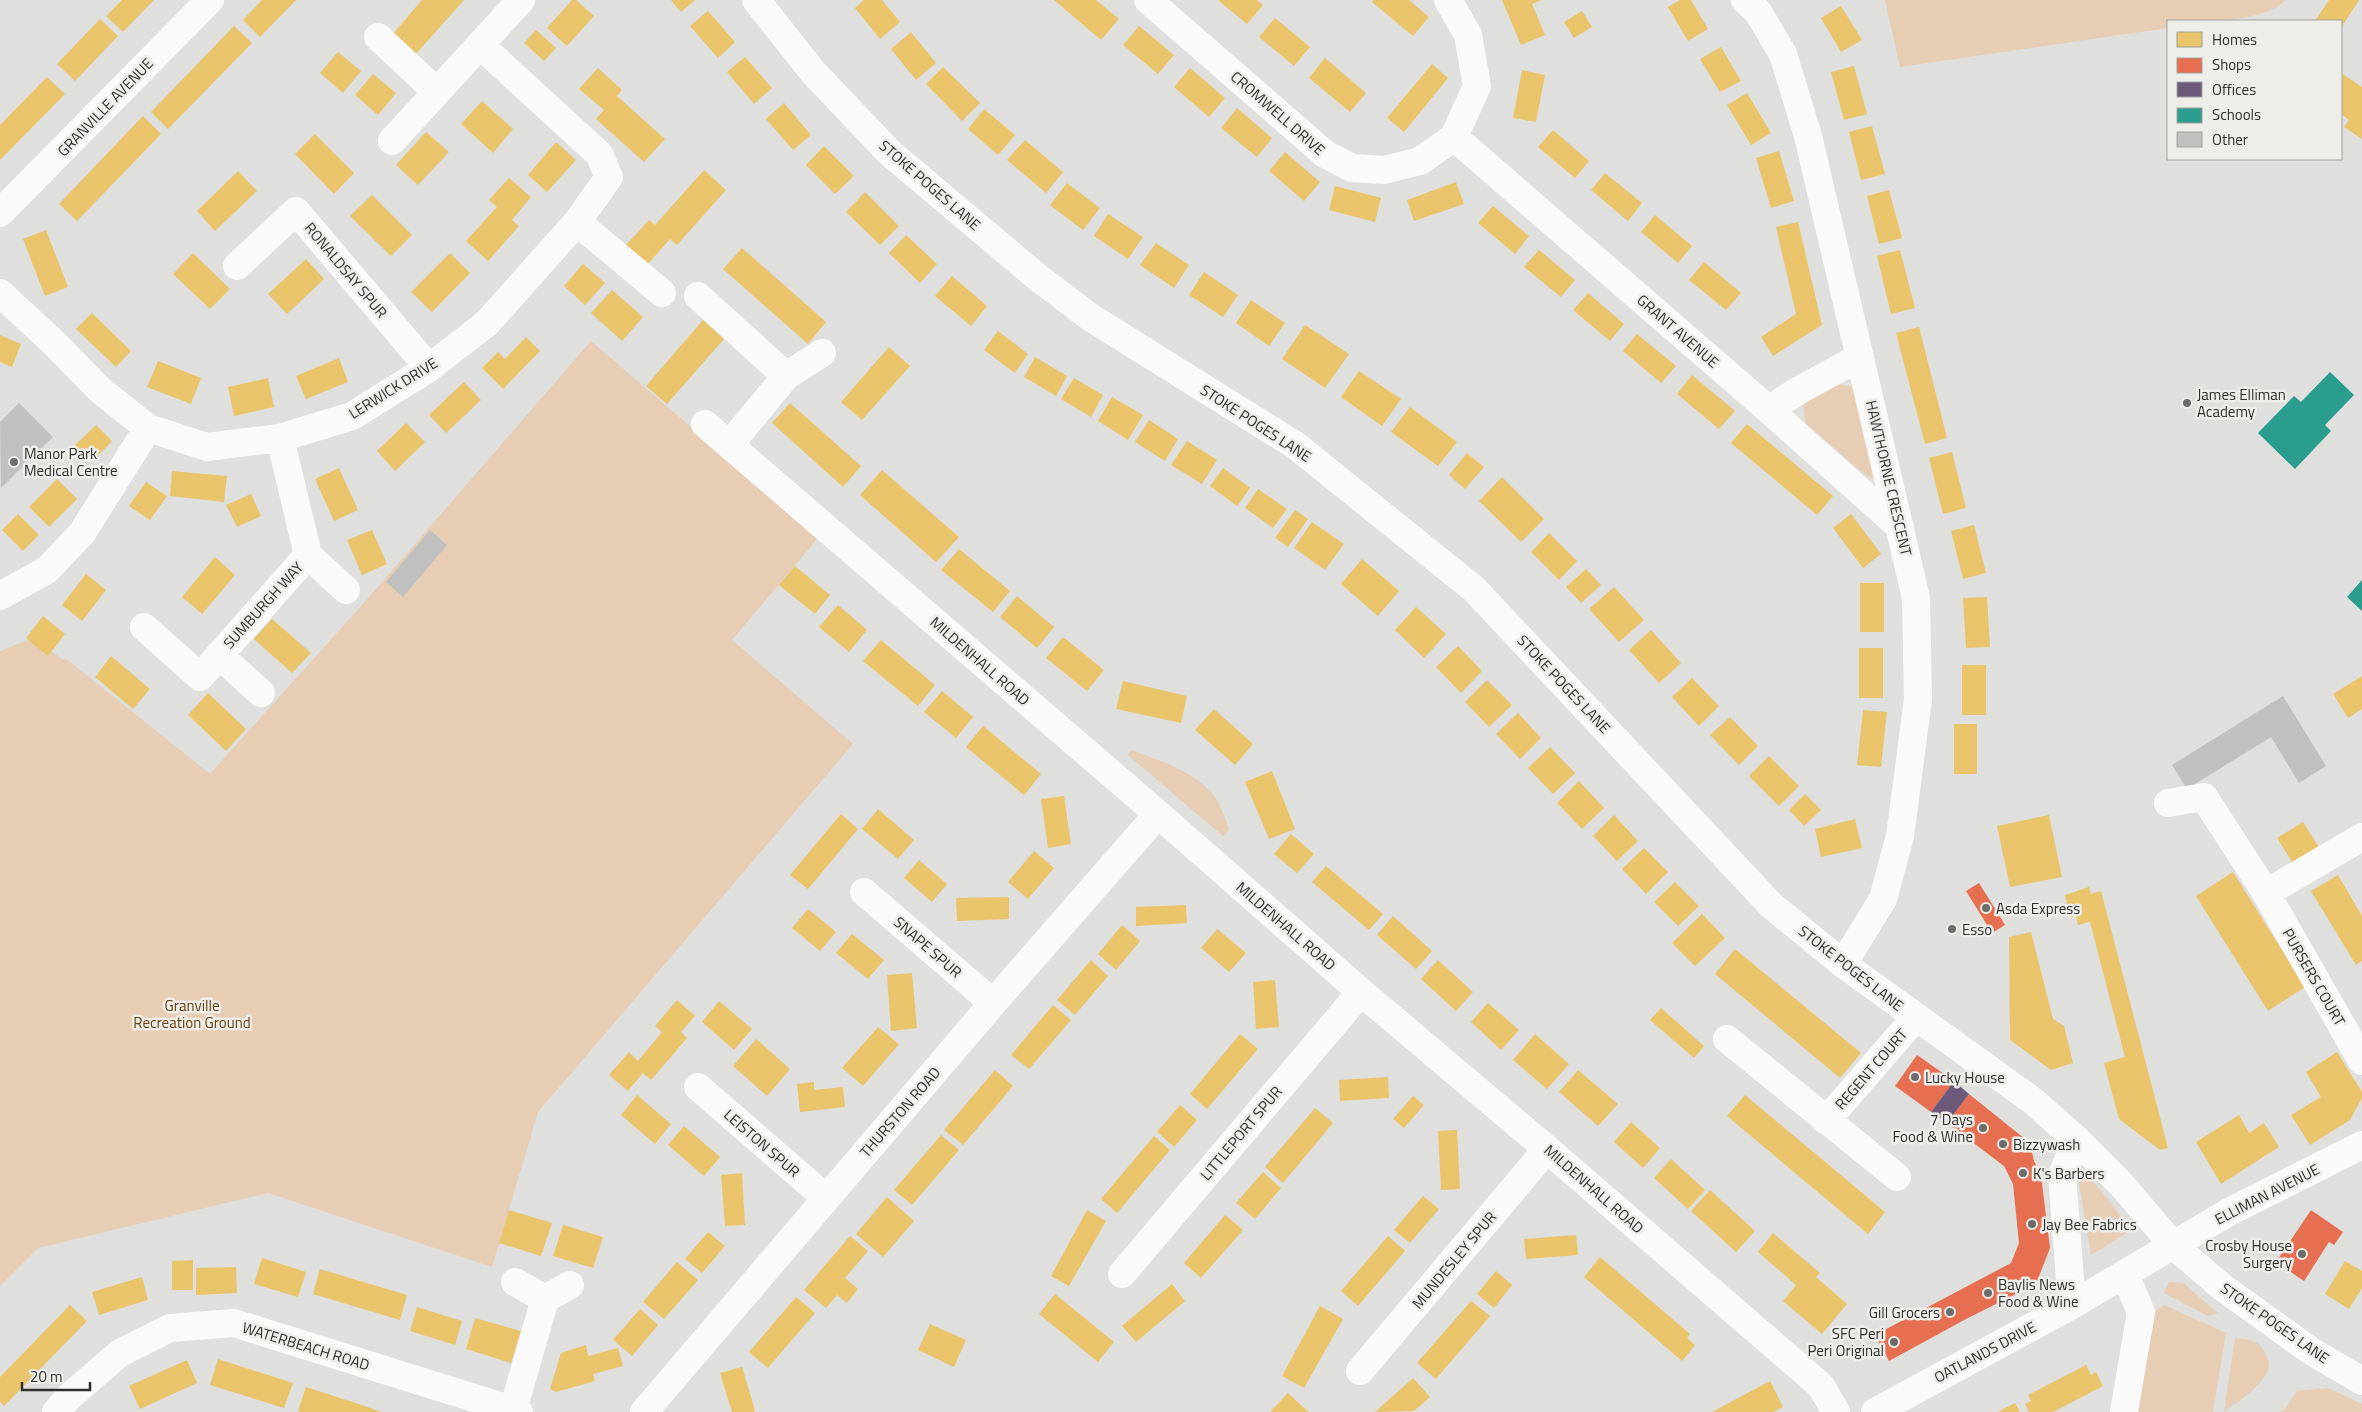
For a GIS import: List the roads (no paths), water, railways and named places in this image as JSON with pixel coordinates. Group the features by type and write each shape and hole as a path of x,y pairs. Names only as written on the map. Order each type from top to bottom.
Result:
{"street":[{"name":"GRANVILLE AVENUE","path":"0,213 210,0"},
{"path":"392,140 521,0"},
{"name":"STOKE POGES LANE","path":"756,0 812,72 890,152 1036,276 1090,317 1295,445 1474,589 1771,905 1915,1018 2033,1101 2077,1140 2121,1184 2172,1244 2222,1288 2311,1351 2362,1381"},
{"name":"CROMWELL DRIVE","path":"1148,0 1325,154 1352,168 1384,170 1420,161 1454,137"},
{"path":"1448,0 1468,35 1477,86 1454,137"},
{"name":"HAWTHORNE CRESCENT","path":"1746,0 1758,12 1782,54 1808,136 1916,598 1918,699 1900,836 1884,899 1844,964"},
{"path":"378,37 436,91"},
{"name":"LERWICK DRIVE","path":"0,293 54,342 100,390 148,428 207,447 280,438 352,416 429,368 487,324 577,222 609,177 599,154 480,45"},
{"name":"GRANT AVENUE","path":"1454,137 1900,526"},
{"name":"RONALDSAY SPUR","path":"236,266 296,211 429,368"},
{"path":"577,222 662,293"},
{"path":"698,296 786,376"},
{"path":"730,444 786,376 822,353"},
{"path":"1769,410 1796,392 1860,357"},
{"name":"MILDENHALL ROAD","path":"705,424 1158,814 1361,992 1547,1149 1821,1386 1836,1412"},
{"path":"0,596 46,570 82,533 148,428"},
{"name":"SUMBURGH WAY","path":"280,438 308,554 346,590"},
{"name":"SUMBURGH WAY","path":"144,627 200,677 308,554"},
{"name":"SUMBURGH WAY","path":"219,655 261,693"},
{"name":"PURSERS COURT","path":"2168,803 2204,797 2266,893 2362,1061"},
{"name":"THURSTON ROAD","path":"644,1412 993,1003 1158,814"},
{"path":"2266,893 2362,837"},
{"name":"SNAPE SPUR","path":"864,892 993,1003"},
{"name":"LITTLEPORT SPUR","path":"1122,1274 1361,992"},
{"name":"REGENT COURT","path":"1826,1121 1915,1018"},
{"name":"REGENT COURT","path":"1727,1039 1747,1065 1826,1121 1897,1177"},
{"name":"LEISTON SPUR","path":"698,1087 826,1198"},
{"path":"2072,1305 2062,1175 2077,1140"},
{"name":"ELLIMAN AVENUE","path":"2172,1244 2362,1145"},
{"name":"MUNDESLEY SPUR","path":"1360,1371 1547,1149"},
{"name":"OATLANDS DRIVE","path":"1874,1412 2072,1305 2125,1275 2172,1244"},
{"path":"2124,1412 2141,1312 2125,1275"},
{"path":"515,1282 545,1299"},
{"path":"516,1411 545,1299 570,1286"},
{"name":"WATERBEACH ROAD","path":"56,1412 69,1396 120,1353 170,1328 234,1323 516,1411"}],"place":[{"name":"James Elliman Academy","path":"2187,403"},
{"name":"Manor Park Medical Centre","path":"14,462"},
{"name":"Asda Express","path":"1986,908"},
{"name":"Esso","path":"1952,929"},
{"name":"Lucky House","path":"1915,1077"},
{"name":"7 Days Food & Wine","path":"1983,1128"},
{"name":"Bizzywash","path":"2003,1144"},
{"name":"K's Barbers","path":"2023,1173"},
{"name":"Jay Bee Fabrics","path":"2032,1224"},
{"name":"Crosby House Surgery","path":"2302,1254"},
{"name":"Baylis News Food & Wine","path":"1988,1293"},
{"name":"Gill Grocers","path":"1950,1312"},
{"name":"SFC Peri Peri Original","path":"1894,1342"}],"park label":[{"name":"Granville Recreation Ground","path":"192,1014"}]}
